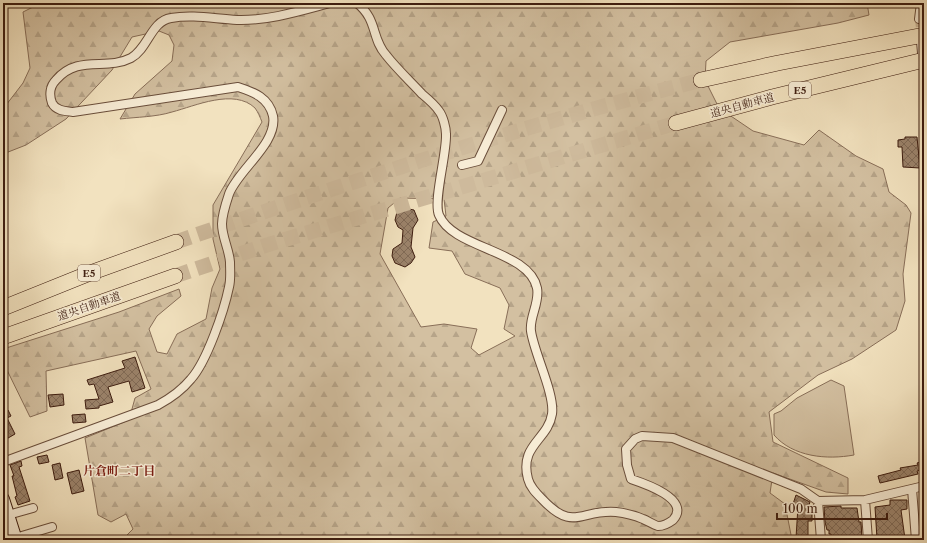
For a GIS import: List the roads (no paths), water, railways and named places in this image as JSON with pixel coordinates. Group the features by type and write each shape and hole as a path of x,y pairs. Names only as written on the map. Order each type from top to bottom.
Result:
{"highway":[{"path":"700,80 778,63 923,38"},
{"name":"道央自動車道","path":"676,123 923,56"},
{"name":"E5","path":"3,308 90,273 176,242"},
{"name":"道央自動車道","path":"3,338 175,276"}],"main road":[{"path":"3,499 16,539"}],"street":[{"path":"3,462 158,405 171,398 192,378 211,342 229,286 230,260 222,222 226,205 231,190 263,147 270,135 272,127 273,117 263,98 252,91 238,88 74,112 56,108 52,103 50,91 53,83 66,70 82,64 121,62 137,54 158,25 169,18 201,16 238,20 254,19 330,3"},
{"path":"357,3 366,10 373,22 383,52 441,112 446,132 439,190 438,213 440,217 455,232 528,270 535,281 538,297 530,329 550,399 552,412 548,428 532,445 527,460 527,478 534,490 548,505 559,514 573,519 594,513 616,512 641,518 658,526 669,523 676,516 677,508 670,498 657,488 631,479 628,471 626,449 635,439 650,436 673,438 801,489 818,501 865,500 924,486"},
{"path":"919,19 920,3"},
{"path":"923,38 923,56"},
{"path":"462,164 478,161 502,110"},
{"path":"912,489 916,540"},
{"path":"865,500 868,540"},
{"path":"818,501 821,540"},
{"path":"8,515 33,508"},
{"path":"16,539 52,526"}],"tunnel":[{"path":"919,19 921,38"},
{"path":"176,242 436,156 568,116 701,80"},
{"path":"175,276 270,244 676,123"}],"district":[{"name":"片倉町二丁目","path":"119,471"}]}
